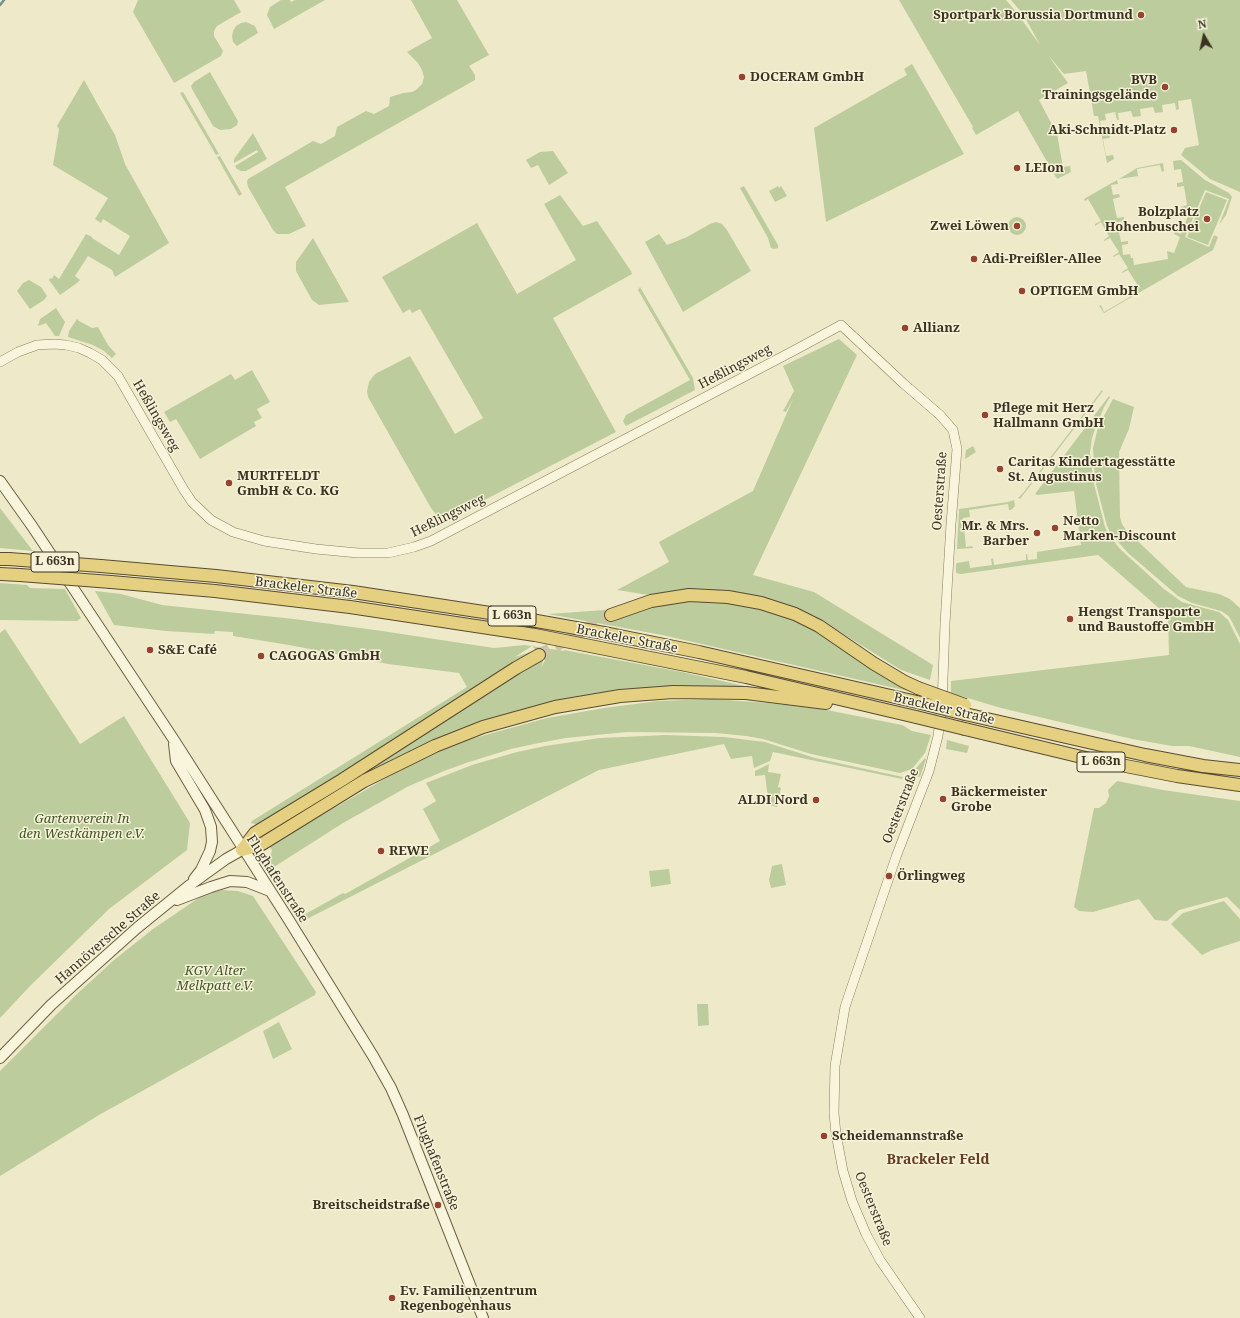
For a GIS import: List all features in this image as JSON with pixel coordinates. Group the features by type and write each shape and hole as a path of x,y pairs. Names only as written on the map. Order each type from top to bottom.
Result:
{"highway":[{"name":"Brackeler Straße","path":"4,559 216,576 353,592 503,615 699,652 917,702 965,709"},
{"name":"Brackeler Straße","path":"0,574 215,591 350,607 501,630 710,669 1090,759 1177,776 1240,785"},
{"path":"611,615 651,600 689,595 728,597 761,602 795,614 819,626 873,663 903,681 965,709"},
{"path":"242,850 255,833 342,780 516,668 539,655"},
{"path":"242,850 262,844 364,781 434,746 483,727 555,707 620,696 673,692 704,692 771,695 899,713"},
{"name":"L 663n","path":"965,709 1025,728 1145,755 1203,766 1240,770"}],"main road":[{"name":"Flughafenstraße","path":"0,481 32,526 174,740 373,1056 391,1088 403,1115 483,1318"},
{"path":"174,740 176,761 205,810 212,833 212,842 208,855 201,870 190,885"},
{"name":"Hannöversche Straße","path":"0,1058 51,1005 137,928 190,885 226,859 242,850"},
{"path":"167,904 230,881 247,882 270,891"}],"street":[{"name":"Heßlingsweg","path":"0,362 18,352 37,345 66,345 79,348 90,353 102,360 118,376 184,490 192,502 211,520 233,532 264,541 316,549 372,554 401,551 431,541 841,325"},
{"name":"Oesterstraße","path":"841,325 945,420 953,430 957,449 944,639 942,705 938,736 929,771 896,856 850,992 844,1013 835,1066 834,1113 836,1134 843,1171 852,1201 866,1234 880,1260 920,1318"}],"green space":[{"path":"138,0 234,0 241,12 217,26 214,31 214,36 223,51 221,56 174,83 133,12"},
{"path":"281,0 290,0 291,2 295,0 325,0 274,29 267,15 270,7"},
{"path":"411,0 457,0 489,55 469,66 475,75 475,80 285,187 306,226 289,234 277,234 273,230 248,187 248,179 313,141 321,144 335,136 337,127 366,111 374,114 389,106 390,97 412,92 422,84 424,77 422,70 418,63 407,52 432,38"},
{"name":"BVB Trainingsgelände","path":"899,0 1006,0 1040,45 1023,14 1011,0 1240,0 1240,192 1210,179 1181,155 1185,148 1199,145 1191,99 1178,101 1179,109 1176,110 1175,103 1162,105 1163,112 1155,113 1153,107 1140,109 1141,116 1133,117 1131,111 1118,113 1119,120 1117,120 1115,112 1105,114 1106,120 1100,121 1102,133 1109,132 1110,138 1103,139 1106,156 1113,155 1114,159 1107,163 1098,116 1094,116 1086,71 1064,74 1048,55 1068,83 1039,100 1057,134 1063,167 1070,166 1071,172 1057,179 1018,111 976,135 972,128 973,127"},
{"path":"246,22 255,26 258,33 237,46 233,42 233,31 236,26"},
{"path":"912,64 964,154 826,222 814,128 907,75 904,69"},
{"path":"210,72 238,121 237,125 231,129 220,130 213,126 192,89 191,86 194,82"},
{"path":"84,80 115,135 125,164 169,243 115,277 112,270 88,256 75,276 80,280 60,295 49,280 50,278 52,279 54,275 59,279 86,234 119,255 130,236 103,219 101,223 95,219 108,198 53,165 59,129 57,126"},
{"path":"183,92 219,154 216,155 180,93"},
{"path":"253,133 267,159 246,171 241,171 235,166 258,152 257,150 234,163 234,159"},
{"path":"553,151 568,173 549,185 538,165 531,168 526,160 540,152"},
{"path":"220,156 242,194 239,196 217,157"},
{"path":"1181,160 1205,180 1229,193 1232,197 1226,215 1219,225 1229,199 1205,190 1185,237 1209,247 1214,235 1218,237 1213,250 1104,313 1099,306 1101,305 1104,312 1130,297 1127,291 1128,290 1132,296 1135,294 1131,288 1137,284 1128,270 1122,273 1128,268 1119,254 1113,257 1119,252 1110,238 1104,241 1109,236 1101,222 1095,226 1095,224 1101,221 1088,199 1085,201 1084,199 1117,180 1118,184 1111,185 1113,195 1119,194 1120,197 1113,199 1117,218 1124,217 1124,221 1117,222 1121,242 1128,241 1128,244 1122,245 1123,255 1130,254 1131,258 1133,258 1134,265 1168,259 1167,251 1174,253 1180,237 1174,234 1175,231 1181,234 1188,216 1182,214 1181,207 1187,205 1184,186 1177,187 1177,183 1183,182 1181,169 1174,170 1173,161"},
{"path":"1163,163 1164,171 1162,172 1160,165 1137,169 1138,176 1119,179 1137,168"},
{"path":"744,186 778,245 778,248 771,248 768,238 740,188"},
{"path":"778,186 779,188 781,186 787,196 775,202 769,191"},
{"name":"Bolzplatz Hohenbuschei","path":"1206,192 1227,200 1208,245 1187,237"},
{"path":"560,195 583,226 597,221 632,274 553,318 616,432 442,522 431,508 368,397 367,391 369,382 375,374 410,356 455,434 483,418 420,309 412,313 410,309 403,313 382,277 477,223 517,294 576,260 544,204"},
{"path":"1017,217 1021,218 1025,222 1025,230 1021,234 1017,235 1013,234 1009,230 1008,226 1009,222 1013,218"},
{"path":"716,222 722,224 727,230 751,271 683,312 645,242 659,234 667,245 687,237"},
{"path":"313,238 349,302 319,305 312,300 296,271 296,262"},
{"path":"29,280 41,287 47,296 44,300 30,309 17,291 23,283"},
{"path":"640,287 693,378 695,390 626,426 623,421 626,415 690,380 638,290"},
{"path":"56,308 65,322 59,336 55,336 46,323 38,326 40,319"},
{"path":"77,319 92,328 98,327 108,345 116,354 112,358 104,351 93,345 68,337 69,331"},
{"path":"839,339 857,355 753,575 814,592 933,665 930,680 901,670 816,617 780,602 717,590 649,595 617,590 669,562 659,542 753,491 793,399 786,412 783,411 794,391 783,366"},
{"path":"252,370 270,402 257,409 262,418 254,422 256,426 200,459 176,419 170,422 164,412 231,374 235,380"},
{"path":"1102,390 1103,391 1020,499 1018,498 1023,493"},
{"path":"1109,396 1110,397 1104,407 1092,438 1090,453 1094,484 1105,527 1119,548 1164,589 1182,602 1219,612 1228,620 1240,644 1240,757 1189,746 1172,746 1132,739 1001,708 951,693 951,681 1169,655 1168,616 1098,555 961,574 956,573 957,563 969,561 970,568 992,565 991,559 993,558 994,565 1026,560 1026,554 1028,560 1037,559 1037,552 1081,545 1074,491 1035,494"},
{"path":"1113,399 1134,407 1129,429 1119,452 1120,517 1122,524 1126,530 1186,587 1219,594 1230,599 1240,608 1240,638 1227,615 1221,611 1192,603 1178,596 1128,553 1111,534 1107,526 1095,480 1093,448 1098,427"},
{"path":"973,446 976,452 965,459 966,450"},
{"path":"1014,500 1015,506 1011,510 1009,510 1008,504 969,510 970,517 963,518 966,547 972,546 973,548 957,549 959,509"},
{"path":"0,508 33,551 0,548"},
{"path":"0,583 27,585 30,588 65,589 81,618 77,621 0,620"},
{"path":"95,591 121,594 162,605 294,619 494,648 525,645 532,646 515,657 533,651 532,654 257,826 251,823 252,821 467,687 459,673 388,664 233,636 233,632 215,631 214,634 166,631 114,625"},
{"path":"703,599 727,601 779,613 825,636 912,690 912,692 662,635 548,614 605,610 614,618 657,605"},
{"name":"Gartenverein In den Westkämpen e.V.","path":"5,629 80,744 124,716 190,823 187,850 109,909 31,985 0,1018 0,633"},
{"path":"532,646 564,650 682,672 758,689 681,687 483,724 263,839 261,836 541,659 543,661 541,668 545,660"},
{"path":"711,699 817,708 902,725 912,731 931,735 925,753 912,769 900,773 811,754 763,739 716,733 627,732 566,738 539,743 511,749 469,762 409,786 343,823 274,867 268,867 272,850 269,846 410,764 467,740 547,718 604,708 658,701"},
{"path":"666,735 724,737 765,742 815,758 903,777 902,779 773,752 770,761 754,768 752,756 731,759 724,744 599,770 303,921 300,917 343,893 345,894 440,841 423,809 436,801 426,783 472,765 517,752 545,746 600,738"},
{"path":"947,740 969,746 967,753 946,749"},
{"path":"925,758 926,759 920,777 910,775"},
{"path":"769,764 768,772 781,774 778,787 781,788 777,807 769,805 765,775 755,776 755,771"},
{"path":"1117,781 1163,790 1240,801 1240,910 1227,897 1179,910 1167,921 1155,920 1139,899 1093,912 1079,911 1074,907 1094,808 1099,808 1106,803 1109,796 1108,790"},
{"path":"782,864 786,885 771,888 769,880 772,866"},
{"path":"669,869 671,884 651,887 649,871"},
{"name":"KGV Alter Melkpatt e.V.","path":"222,890 238,891 253,896 316,992 315,995 99,1115 0,1176 0,1071 78,993 114,960 153,929 203,895"},
{"path":"1224,901 1240,919 1240,941 1212,950 1202,955 1171,924 1183,913"},
{"path":"697,1004 708,1004 709,1025 698,1026"},
{"path":"279,1022 292,1049 273,1059 263,1031"}],"waterway":[{"path":"0,5 4,0"}],"tunnel":[{"path":"539,655 611,615"}],"place":[{"name":"Sportpark Borussia Dortmund","path":"1141,15"},
{"name":"DOCERAM GmbH","path":"742,77"},
{"name":"BVB Trainingsgelände","path":"1165,87"},
{"name":"Aki-Schmidt-Platz","path":"1174,130"},
{"name":"LEIon","path":"1017,168"},
{"name":"Bolzplatz Hohenbuschei","path":"1207,219"},
{"name":"Zwei Löwen","path":"1017,226"},
{"name":"Adi-Preißler-Allee","path":"974,259"},
{"name":"OPTIGEM GmbH","path":"1022,291"},
{"name":"Allianz","path":"905,328"},
{"name":"Pflege mit Herz Hallmann GmbH","path":"985,415"},
{"name":"Caritas Kindertagesstätte St. Augustinus","path":"1000,469"},
{"name":"MURTFELDT GmbH & Co. KG","path":"229,483"},
{"name":"Netto Marken-Discount","path":"1055,528"},
{"name":"Mr. & Mrs. Barber","path":"1037,533"},
{"name":"Hengst Transporte und Baustoffe GmbH","path":"1070,619"},
{"name":"S&E Café","path":"150,650"},
{"name":"CAGOGAS GmbH","path":"261,656"},
{"name":"Bäckermeister Grobe","path":"943,799"},
{"name":"ALDI Nord","path":"816,800"},
{"name":"REWE","path":"381,851"},
{"name":"Örlingweg","path":"889,876"},
{"name":"Scheidemannstraße","path":"824,1136"},
{"name":"Breitscheidstraße","path":"438,1205"},
{"name":"Ev. Familienzentrum Regenbogenhaus","path":"392,1298"}],"district":[{"name":"Brackeler Feld","path":"938,1160"}]}
